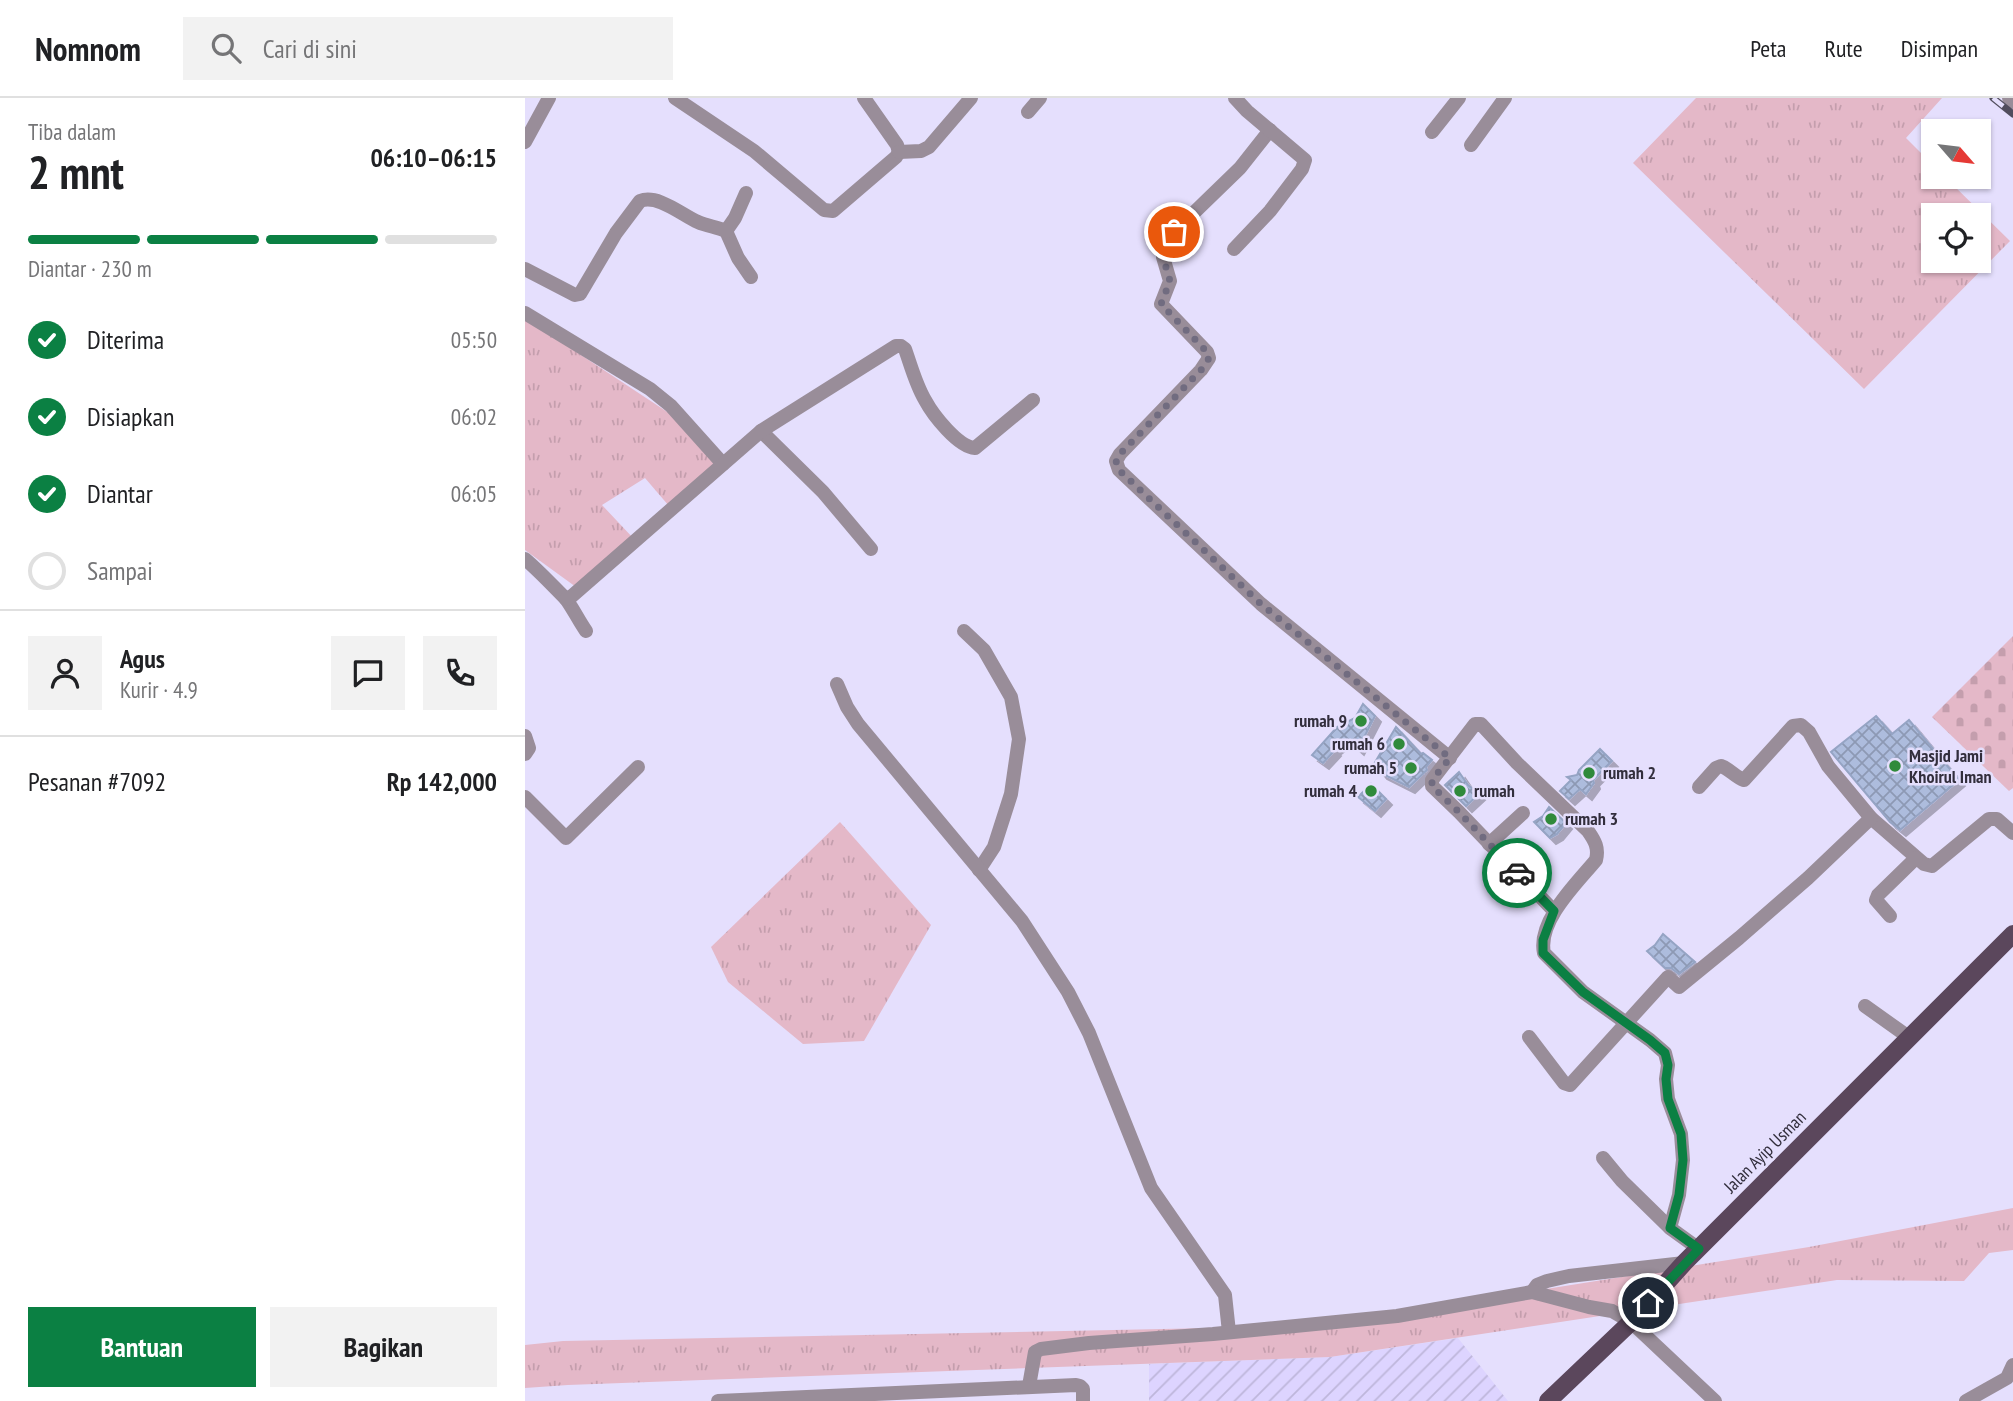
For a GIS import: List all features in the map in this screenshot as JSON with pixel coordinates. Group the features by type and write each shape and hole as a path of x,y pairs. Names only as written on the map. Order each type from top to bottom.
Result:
{"main road":[{"name":"Jalan Ayip Usman","path":"1548,1401 1631,1322 1684,1263 2013,934"}],"street":[{"path":"525,142 549,98"},
{"path":"675,98 754,151 824,210 829,211 833,211 899,152 897,145 864,98"},
{"path":"899,152 921,151 929,147 971,98"},
{"path":"1028,112 1040,98"},
{"path":"1234,249 1270,211 1302,169 1305,160 1235,98"},
{"path":"1433,132 1459,98"},
{"path":"1471,145 1505,98"},
{"path":"2009,98 2013,102"},
{"path":"1270,130 1240,168 1174,232 1166,246 1163,257 1170,281 1161,304 1207,352 1209,358 1201,370 1116,461 1119,470 1261,604 1450,758"},
{"path":"726,231 746,193"},
{"path":"525,269 575,295 580,294 616,233 635,206 645,199 661,203 698,222 726,231 738,258 751,277"},
{"path":"525,313 650,389 671,406 723,464"},
{"path":"566,599 761,431 896,346 905,349 924,400 964,446 975,448 1033,400"},
{"path":"761,431 823,492 871,549"},
{"path":"525,559 566,599 586,631"},
{"path":"964,631 984,650 1011,697 1019,739 1010,794 994,847 979,870"},
{"path":"837,684 846,708 858,724 1022,921 1080,1011 1151,1188 1225,1295 1229,1332"},
{"path":"1554,911 1432,786 1432,780 1475,724 1481,724 1517,763 1588,831 1596,843 1596,860 1554,911 1543,940 1543,953 1583,992 1665,1053 1668,1065 1668,1099 1681,1134 1683,1160 1679,1195 1670,1228"},
{"path":"1699,787 1721,766 1744,779 1793,726 1801,725 1828,766 1871,818 1924,864 1932,866 1989,819 1997,819 2013,833"},
{"path":"525,736 529,748 525,754"},
{"path":"525,797 566,838 638,767"},
{"path":"1489,845 1523,813"},
{"path":"1529,1037 1564,1083 1570,1085 1668,977 1679,987 1808,878 1871,818"},
{"path":"1890,916 1876,901 1878,895 1916,858"},
{"path":"1865,1006 1910,1038"},
{"path":"1603,1158 1622,1181 1670,1228 1699,1249"},
{"path":"1532,1292 1537,1285 1569,1276 1684,1263"},
{"path":"1029,1386 1032,1360 1035,1352 1041,1349 1397,1316 1532,1292 1612,1311 1631,1322 1715,1401"},
{"path":"1966,1401 2011,1375"},
{"path":"718,1401 911,1397 1029,1386 1080,1386 1083,1389 1083,1401"}],"shaded area":[{"path":"1458,1338 1508,1401 1149,1401 1149,1364 1330,1357"}],"green space":[{"path":"1696,98 1942,98 1906,138 1921,153 1921,189 1957,189 1971,203 1921,203 1921,273 1978,273 1864,389 1633,163"},
{"path":"1991,222 2010,241 1991,260"},
{"path":"525,318 684,423 725,468 669,506 645,478 602,505 634,539 576,587 525,550"},
{"path":"2013,636 2013,788 2009,791 1932,717"},
{"path":"840,822 931,925 864,1041 803,1044 728,982 711,947"},
{"path":"2013,1208 2013,1250 1989,1253 1964,1281 1837,1280 1330,1357 525,1388 525,1345 563,1341 1315,1326 1809,1247"}],"building":[{"path":"1363,704 1375,716 1358,749 1347,739 1334,749 1323,763 1312,755 1337,727 1355,718"},
{"name":"Masjid Jami Khoirul Iman","path":"1876,716 1892,734 1909,720 1959,780 1900,830 1890,822 1831,752"},
{"path":"1396,727 1421,754 1432,760 1426,767 1427,770 1409,787 1381,773 1374,764"},
{"name":"rumah 2","path":"1600,749 1612,761 1593,780 1594,783 1586,794 1580,789 1569,799 1560,791 1571,780 1567,777 1577,775"},
{"name":"rumah","path":"1459,772 1479,794 1466,806 1445,785"},
{"name":"rumah 4","path":"1371,784 1386,799 1375,811 1358,797"},
{"name":"rumah 3","path":"1549,807 1566,823 1550,838 1534,822 1543,816"},
{"path":"1663,934 1695,962 1679,974 1671,968 1665,968 1647,951"}],"railway":[{"path":"1993,98 2013,114"}],"way so far":[{"path":"1174,232 1163,257 1170,281 1161,304 1207,352 1209,358 1201,370 1120,454 1116,461 1119,470 1261,604 1450,758 1432,780 1432,786 1517,873"}],"place":[{"name":"rumah 9","path":"1361,721"},
{"name":"rumah 6","path":"1399,744"},
{"name":"Masjid Jami Khoirul Iman","path":"1895,766"},
{"name":"rumah 5","path":"1411,768"},
{"name":"rumah 2","path":"1589,773"},
{"name":"rumah 4","path":"1371,791"},
{"name":"rumah","path":"1460,791"},
{"name":"rumah 3","path":"1551,819"}],"route":[{"path":"1517,873 1554,911 1543,940 1543,953 1583,992 1665,1053 1668,1065 1668,1099 1681,1134 1683,1160 1679,1195 1670,1228 1699,1249 1648,1303"}]}
